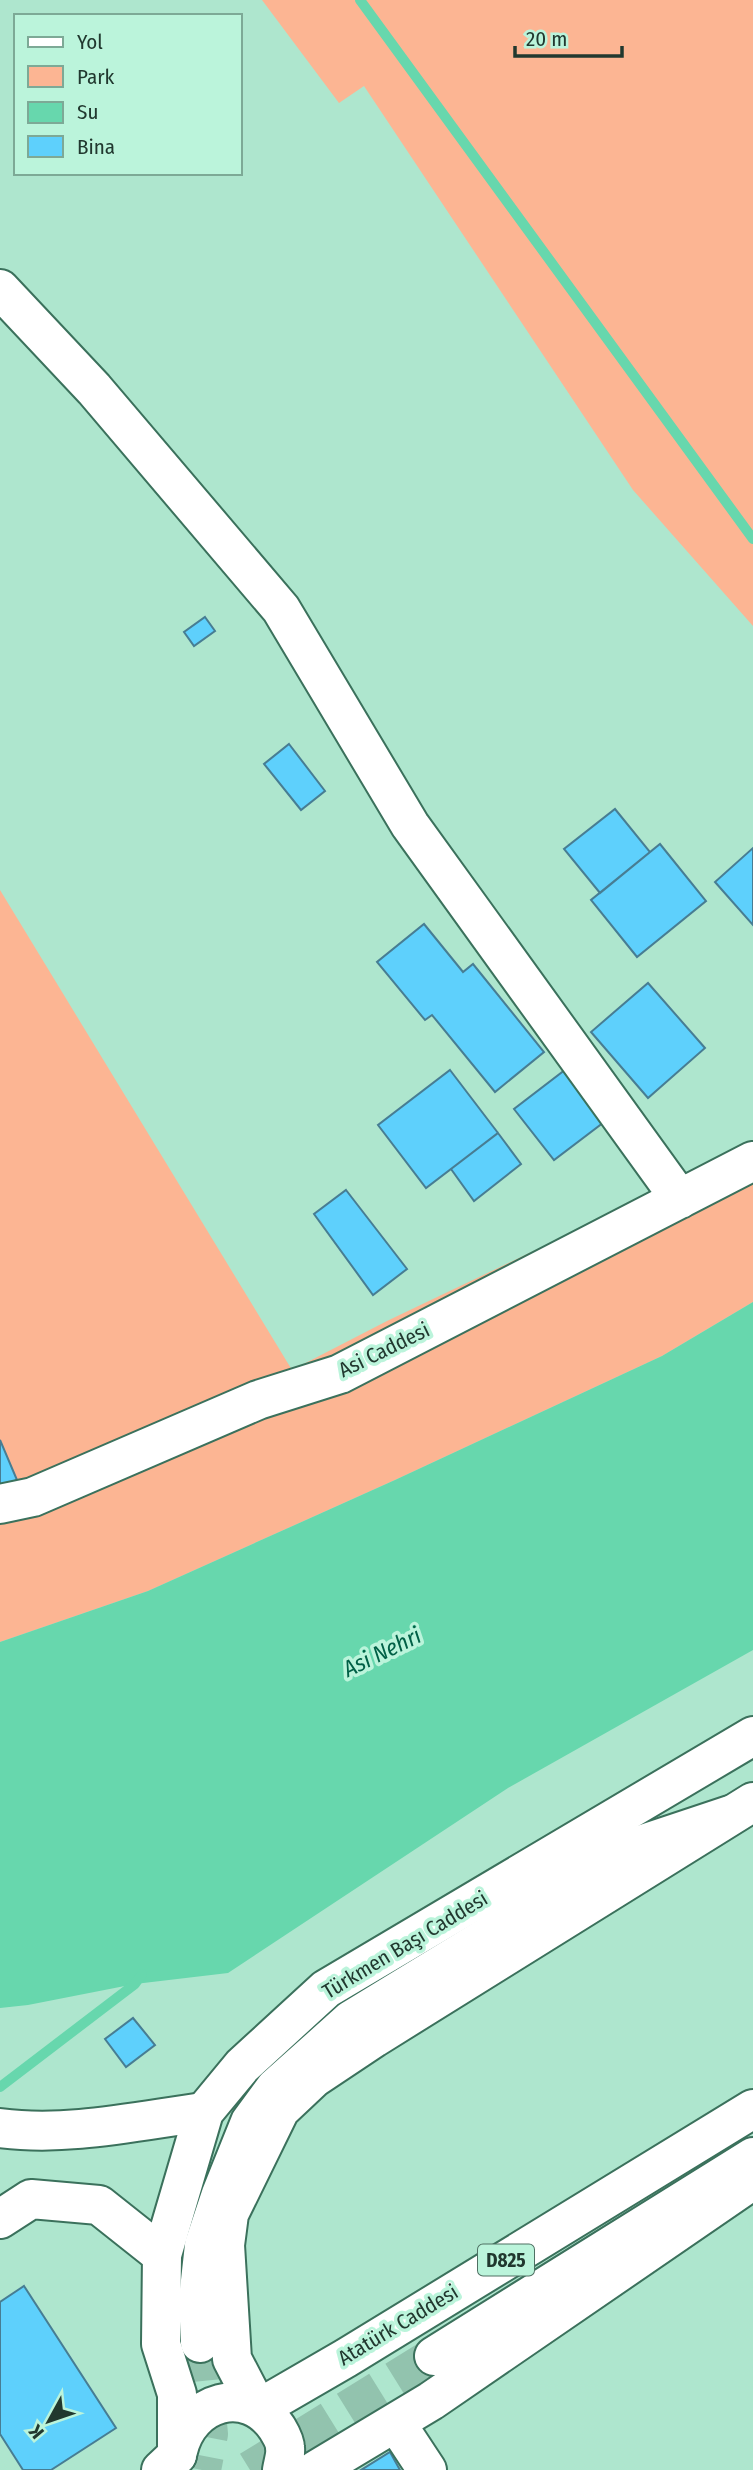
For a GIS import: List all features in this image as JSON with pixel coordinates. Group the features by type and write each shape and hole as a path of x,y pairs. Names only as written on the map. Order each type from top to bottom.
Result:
{"main road":[{"path":"0,289 94,389 281,609 410,825 680,1199"},
{"name":"Asi Caddesi","path":"0,1504 33,1497 258,1400 340,1374 753,1161"},
{"name":"Türkmen Başı Caddesi","path":"172,2465 177,2394 161,2344 162,2255 204,2112 243,2067 326,1989 753,1736"},
{"path":"201,2343 198,2299 204,2245 250,2122 275,2088 351,2020 634,1847 741,1808"},
{"path":"258,2409 232,2360 225,2245 229,2214 280,2110 314,2078 374,2038 741,1808"},
{"name":"Atatürk Caddesi","path":"258,2409 753,2109"},
{"path":"15,2130 84,2128 204,2112"},
{"path":"434,2356 753,2157"},
{"path":"316,2470 396,2423 753,2180"},
{"path":"0,2219 31,2199 99,2205 162,2255"},
{"path":"172,2465 181,2437 190,2421 204,2410 221,2403 240,2403 258,2409 271,2419 280,2433 285,2448 282,2470"},
{"path":"396,2423 427,2470"}],"green space":[{"path":"262,0 753,0 753,626 633,490 364,86 339,103"},
{"path":"0,890 292,1370 387,1321 745,1150 753,1143 753,1302 662,1356 395,1480 148,1591 0,1642"}],"water":[{"name":"Asi Nehri","path":"753,1302 753,1650 508,1788 228,1973 135,1984 0,2008 0,1642 148,1591 395,1480 662,1356"}],"building":[{"path":"205,617 215,631 194,646 184,632"},
{"path":"289,744 325,791 301,810 264,764"},
{"path":"615,809 650,852 600,893 564,849"},
{"path":"660,844 706,901 637,957 591,900"},
{"path":"753,848 753,925 715,882"},
{"path":"424,924 463,972 473,964 544,1052 495,1092 432,1015 425,1020 377,962"},
{"path":"648,983 705,1048 648,1098 591,1032"},
{"path":"574,1063 612,1116 554,1160 514,1109"},
{"path":"450,1070 498,1133 426,1188 378,1125"},
{"path":"498,1133 521,1164 474,1201 451,1169"},
{"path":"346,1190 407,1269 373,1295 314,1214"},
{"path":"0,1440 17,1480 0,1487"},
{"path":"133,2018 155,2045 126,2067 105,2039"},
{"path":"24,2286 116,2428 51,2470 23,2470 0,2434 0,2302"},
{"path":"390,2452 400,2470 361,2470"}],"waterway":[{"path":"360,0 753,539"},
{"path":"0,2087 135,1984 142,1974"}],"tunnel":[{"path":"200,2343 209,2434 202,2470"},
{"path":"250,2470 434,2356"}]}
